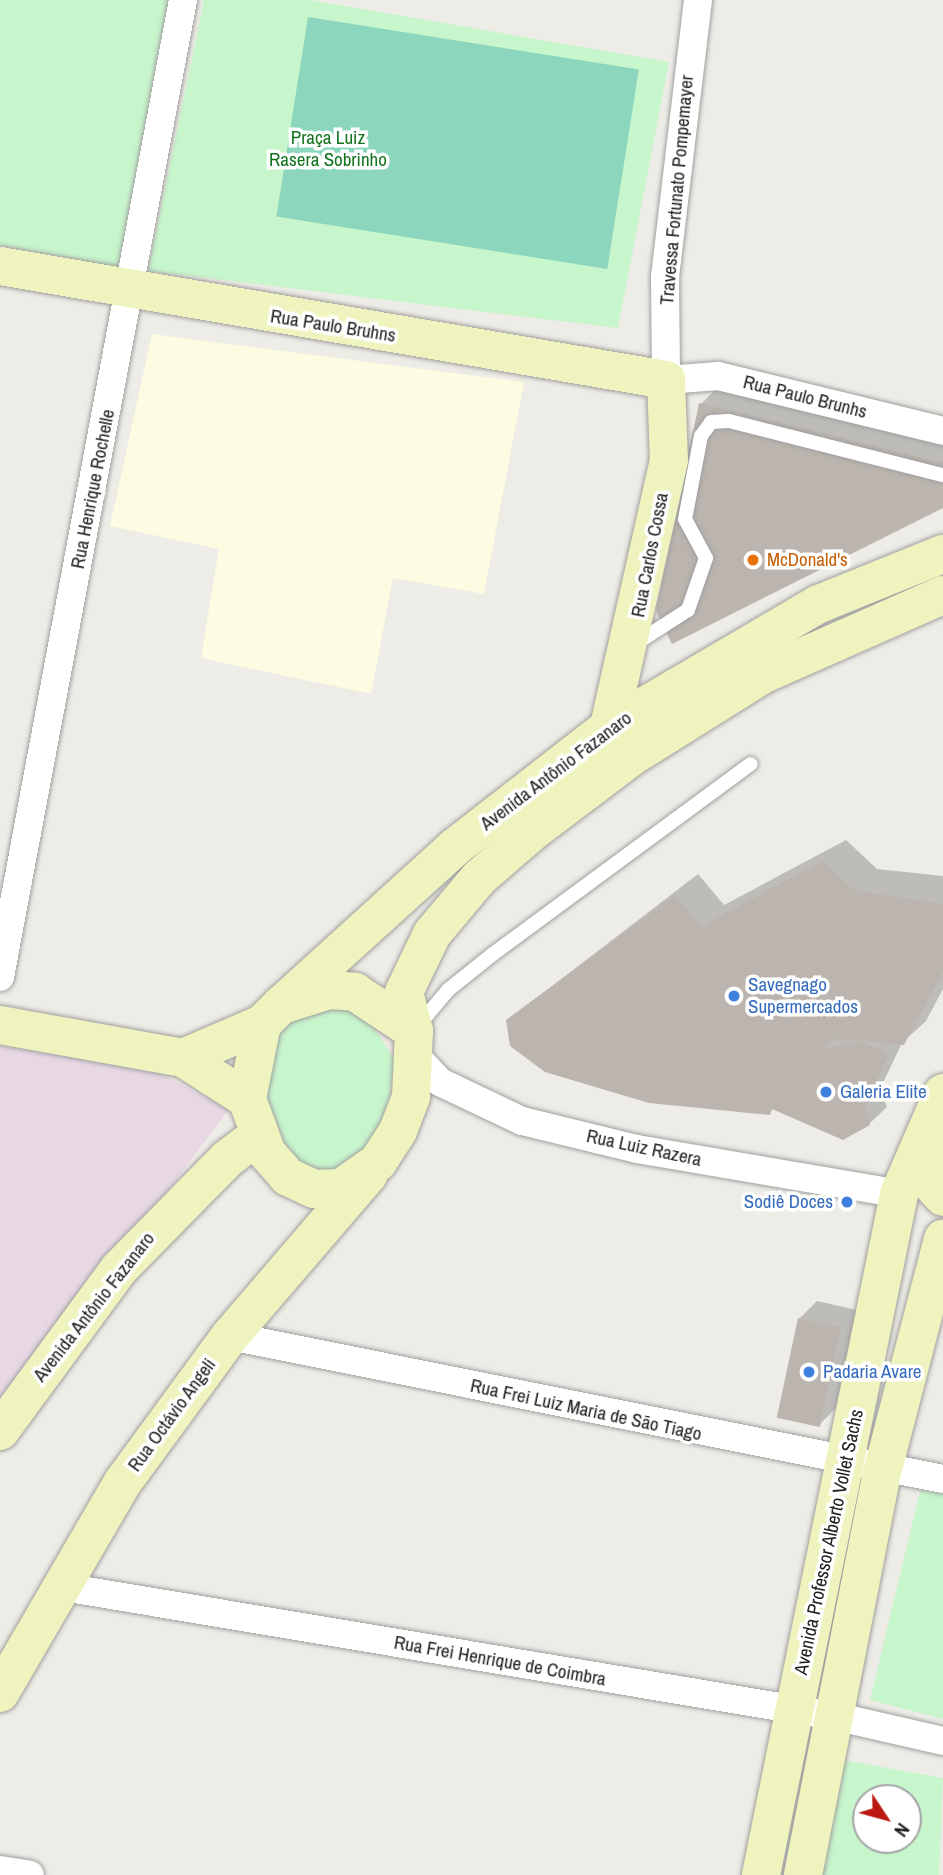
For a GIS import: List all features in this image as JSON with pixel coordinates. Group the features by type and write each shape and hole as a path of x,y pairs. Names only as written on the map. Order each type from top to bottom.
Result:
{"main road":[{"name":"Rua Paulo Bruhns","path":"0,267 130,293 666,380"},
{"name":"Rua Carlos Cossa","path":"609,727 632,645 669,460 666,380"},
{"name":"Avenida Antônio Fazanaro","path":"272,1015 456,847 609,727 819,604 943,554"},
{"name":"Avenida Antônio Fazanaro","path":"412,1041 404,992 432,934 479,878 532,832 631,757 764,674 943,595"},
{"path":"183,1058 272,1015 328,990 355,992 412,1041 411,1097 378,1163 341,1188 314,1189 288,1177 259,1135 247,1098 272,1015"},
{"path":"0,1025 183,1058 247,1098"},
{"name":"Avenida Professor Alberto Vollet Sachs","path":"761,1875 899,1194 943,1093"},
{"name":"Avenida Antônio Fazanaro","path":"0,1431 119,1269 227,1159 259,1135"},
{"path":"943,1160 934,1187 943,1197"},
{"name":"Rua Octávio Angeli","path":"0,1693 57,1586 123,1482 230,1336 378,1163"},
{"path":"899,1194 917,1232 906,1304 911,1356"},
{"name":"Avenida Professor Alberto Vollet Sachs","path":"803,1875 883,1469 943,1239"}],"street":[{"name":"Rua Henrique Rochelle","path":"0,977 183,0"},
{"name":"Travessa Fortunato Pompemayer","path":"666,380 665,278 698,0"},
{"name":"Rua Paulo Brunhs","path":"666,380 718,376 943,431"},
{"name":"Rua Luiz Razera","path":"412,1041 440,1082 522,1121 637,1149 899,1194"},
{"name":"Rua Frei Luiz Maria de São Tiago","path":"230,1336 844,1463 943,1479"},
{"name":"Rua Frei Henrique de Coimbra","path":"57,1586 834,1716 943,1741"},
{"path":"0,1870 30,1875"}],"lane":[{"path":"632,645 688,610 706,558 685,519 701,436 711,422 729,421 943,475"},
{"path":"412,1041 448,990 751,764"}],"shaded area":[{"path":"152,334 524,382 484,594 393,578 371,694 201,658 219,549 110,526"},
{"path":"0,1046 154,1071 229,1109 0,1416"}],"green space":[{"path":"0,0 171,0 119,268 0,245"},
{"name":"Praça Luiz Rasera Sobrinho","path":"204,0 310,0 669,62 618,328 148,271"},
{"path":"308,17 639,69 607,269 276,217"},
{"path":"316,1007 351,1008 370,1021 395,1061 387,1114 365,1154 329,1176 300,1174 266,1123 268,1048 291,1020"},
{"path":"921,1487 943,1492 943,1719 870,1700"},
{"path":"843,1760 943,1778 939,1875 819,1875"}],"building":[{"name":"McDonald's","path":"699,403 943,463 943,508 672,644 656,611"},
{"name":"Savegnago Supermercados","path":"823,861 854,890 943,904 943,972 904,1045 866,1041 833,1039 820,1050 862,1041 889,1055 864,1107 870,1125 843,1140 772,1109 770,1115 649,1103 545,1072 510,1046 506,1020 675,895 701,926"},
{"name":"Padaria Avare","path":"798,1318 841,1327 820,1427 777,1418"}],"place":[{"name":"McDonald's","path":"753,560"},
{"name":"Savegnago Supermercados","path":"734,996"},
{"name":"Galeria Elite","path":"826,1092"},
{"name":"Sodiê Doces","path":"847,1202"},
{"name":"Padaria Avare","path":"809,1372"}]}
